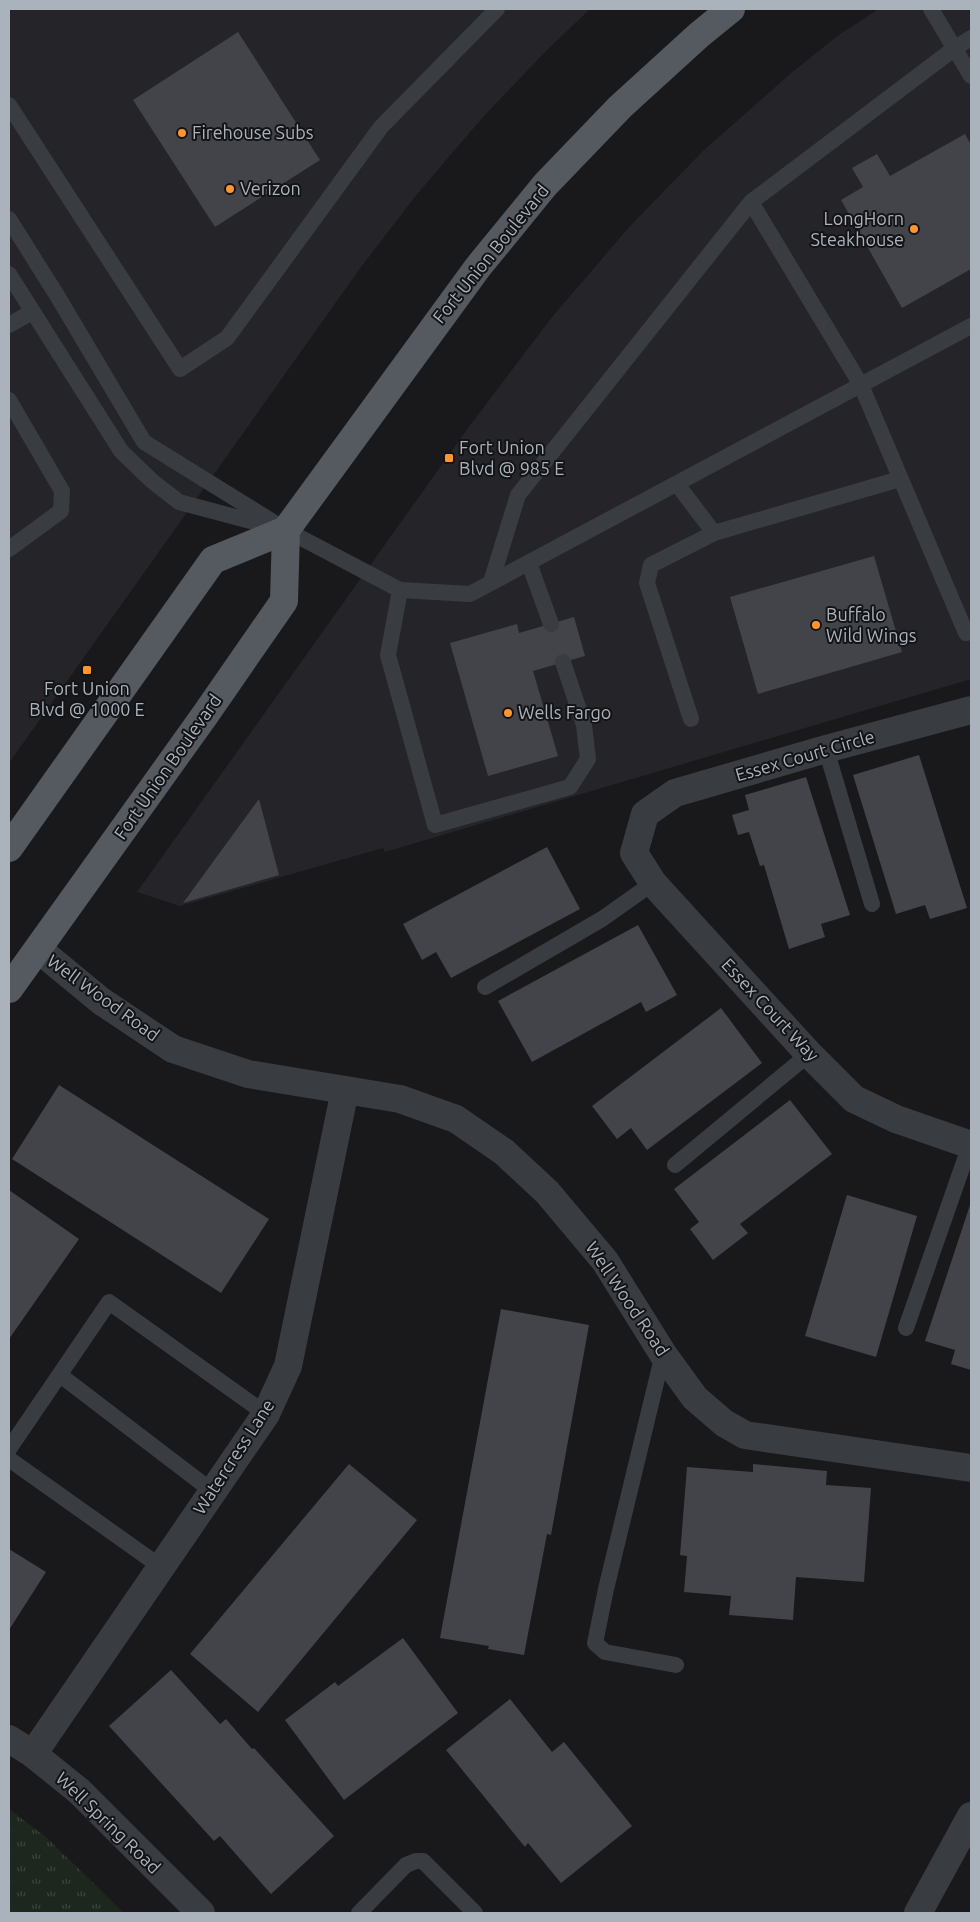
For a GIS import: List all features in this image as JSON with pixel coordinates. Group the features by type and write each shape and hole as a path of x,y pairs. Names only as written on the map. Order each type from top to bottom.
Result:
{"main road":[{"name":"Fort Union Boulevard","path":"9,990 284,601 286,530 415,351 478,267 545,185 620,107 699,35 731,9"},
{"path":"9,848 213,560 286,530"}],"street":[{"name":"Essex Court Circle","path":"645,814 675,793 826,749 971,710"},
{"name":"Essex Court Way","path":"645,814 634,854 652,883 809,1054 854,1099 896,1120 971,1145"},
{"name":"Well Wood Road","path":"38,949 101,1001 173,1049 248,1074 400,1099 456,1119 504,1152 547,1192 605,1261 663,1354 696,1398 724,1423 745,1435 971,1468"},
{"name":"Watercress Lane","path":"33,1754 266,1414 288,1366 345,1090"},
{"name":"Well Spring Road","path":"9,1739 33,1754 79,1791 201,1913"},
{"path":"918,1913 971,1816"}],"lane":[{"path":"9,105 180,369 227,338 381,126 497,9"},
{"path":"931,9 971,76"},
{"path":"491,582 518,495 751,202 955,48 971,38"},
{"path":"751,202 861,385 966,633 971,631"},
{"path":"9,219 58,297 144,442 286,530 400,590 470,594 971,326"},
{"path":"9,274 121,451 152,481 179,502 286,530"},
{"path":"9,325 32,312"},
{"path":"9,400 62,491 61,511 9,549"},
{"path":"690,719 646,583 651,564 714,533 900,479"},
{"path":"677,484 714,533"},
{"path":"529,563 550,624"},
{"path":"400,590 388,655 435,825 570,786 588,759 584,725 563,662"},
{"path":"826,749 872,904"},
{"path":"485,987 602,919 652,883"},
{"path":"675,1165 809,1054"},
{"path":"906,1328 971,1145"},
{"path":"9,1449 109,1302 266,1414"},
{"path":"663,1354 606,1589 595,1643 605,1652 676,1665"},
{"path":"60,1374 212,1492"},
{"path":"9,1459 161,1567"},
{"path":"359,1913 406,1865 416,1861 423,1861 475,1913"}],"shaded area":[{"path":"9,9 590,9 546,51 483,117 418,193 361,267 9,763"},
{"path":"879,9 971,9 971,679 385,852 383,848 180,906 137,892 471,424 552,317 630,226 704,150 791,73 840,34"}],"green space":[{"path":"9,1809 46,1837 124,1913 9,1913"}],"building":[{"path":"238,32 320,160 215,227 133,100"},
{"name":"LongHorn Steakhouse","path":"965,134 971,145 971,269 902,308 841,200 863,187 852,168 877,154 890,176"},
{"name":"Buffalo Wild Wings","path":"874,556 902,652 758,694 730,597"},
{"name":"Wells Fargo","path":"574,617 585,656 533,671 558,756 488,776 450,643 517,624 519,633"},
{"path":"919,755 967,908 930,919 925,905 896,914 853,775"},
{"path":"806,777 850,915 821,924 825,937 789,949 764,865 760,866 749,832 738,835 732,815 749,810 745,795"},
{"path":"259,799 279,875 183,903"},
{"path":"547,847 580,909 451,978 436,952 422,960 403,924"},
{"path":"638,925 677,995 646,1012 641,1002 532,1062 498,1001"},
{"path":"721,1008 762,1063 647,1150 631,1128 617,1139 592,1106"},
{"path":"59,1085 269,1219 221,1293 12,1159"},
{"path":"790,1100 832,1154 740,1224 748,1233 713,1260 690,1229 699,1222 674,1189"},
{"path":"9,1190 79,1239 9,1339"},
{"path":"847,1195 917,1216 876,1357 805,1336"},
{"path":"971,1202 971,1370 951,1364 955,1350 925,1341"},
{"path":"501,1309 589,1325 551,1535 547,1534 524,1655 488,1649 489,1646 440,1638"},
{"path":"349,1464 417,1520 258,1712 190,1654"},
{"path":"753,1464 827,1471 826,1485 871,1488 864,1582 796,1577 793,1620 729,1615 731,1596 684,1592 687,1556 680,1555 687,1467 753,1472"},
{"path":"9,1549 46,1572 9,1630"},
{"path":"403,1638 458,1713 344,1800 285,1720 335,1682 338,1686"},
{"path":"171,1670 220,1724 226,1719 334,1836 271,1894 220,1836 214,1841 109,1726"},
{"path":"510,1699 552,1752 564,1742 632,1826 561,1883 528,1843 525,1847 446,1750"}],"place":[{"name":"Firehouse Subs","path":"182,133"},
{"name":"Verizon","path":"230,189"},
{"name":"LongHorn Steakhouse","path":"914,229"},
{"name":"Fort Union Blvd @ 985 E","path":"449,458"},
{"name":"Buffalo Wild Wings","path":"816,625"},
{"name":"Fort Union Blvd @ 1000 E","path":"87,670"},
{"name":"Wells Fargo","path":"508,713"}]}
